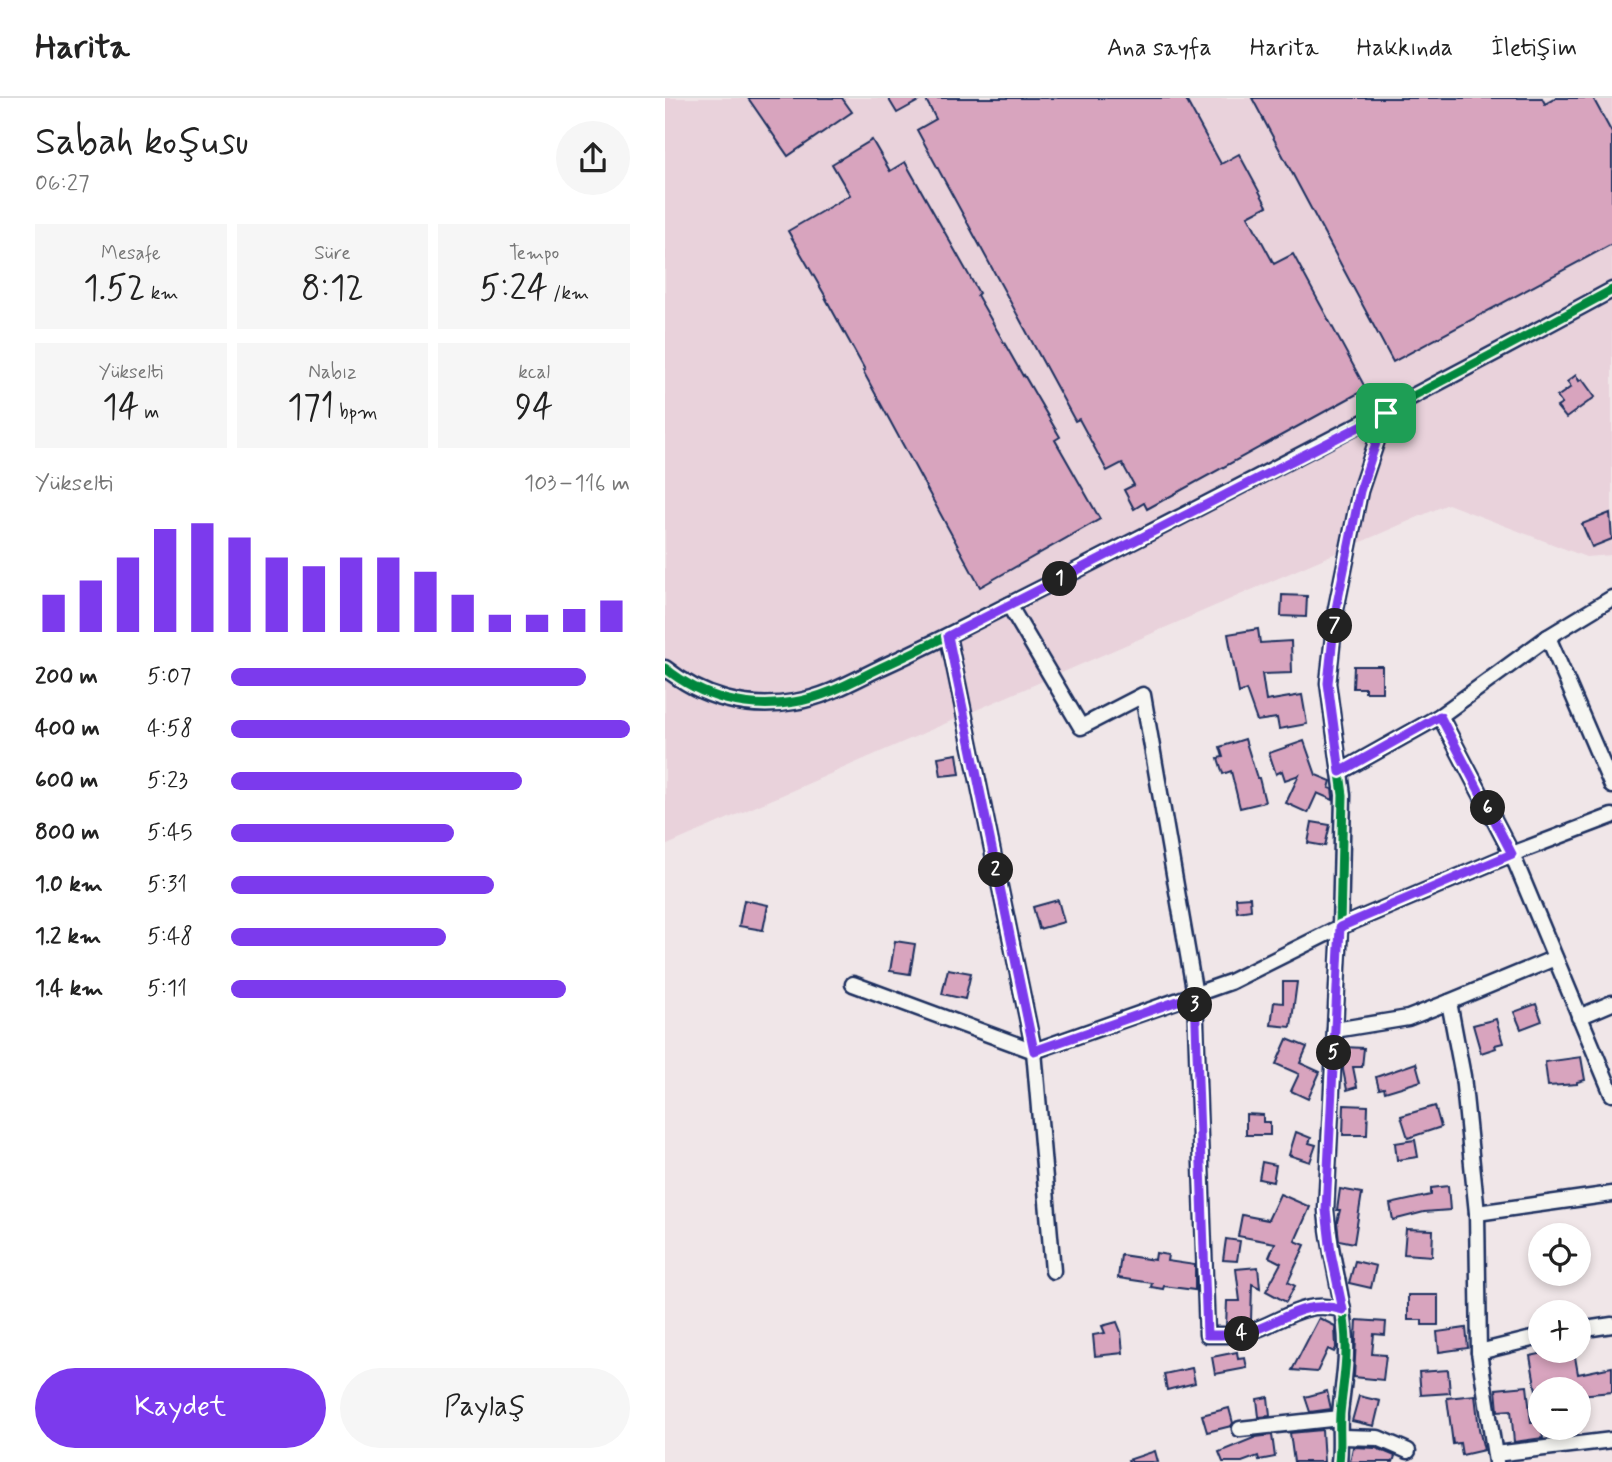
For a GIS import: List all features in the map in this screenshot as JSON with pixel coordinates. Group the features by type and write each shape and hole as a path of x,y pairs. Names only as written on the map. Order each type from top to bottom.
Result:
{"street":[{"path":"665,668 679,680 702,692 743,703 793,702 835,690 948,636 1386,413 1612,290"},
{"path":"1339,1462 1342,1437 1339,1418 1346,1345 1343,1310 1331,1253 1326,1210 1340,927 1343,795 1328,683 1336,609 1360,491 1386,413"},
{"path":"1340,772 1440,716 1548,637 1612,598"},
{"path":"1009,605 1081,727 1143,695 1195,995 1207,1335 1248,1333 1307,1308 1343,1310"},
{"path":"948,636 1034,1051 1053,1271"},
{"path":"1548,637 1612,786"},
{"path":"1440,716 1512,854 1612,1094"},
{"path":"853,984 1034,1051 1230,982 1340,927 1512,854 1612,816"},
{"path":"1335,1030 1408,1018 1555,958"},
{"path":"1449,1002 1463,1076 1477,1213 1479,1352 1496,1458 1612,1440"},
{"path":"1579,1017 1612,1003"},
{"path":"1477,1213 1612,1194"},
{"path":"1591,1328 1612,1325"},
{"path":"1479,1352 1528,1340"},
{"path":"1240,1429 1339,1418"},
{"path":"1342,1437 1378,1438 1408,1451"}],"shaded area":[{"path":"665,98 1612,98 1612,555 1586,557 1448,504 665,846"}],"building":[{"path":"748,98 842,98 852,112 788,156"},
{"path":"888,98 924,98 897,113"},
{"path":"925,98 1185,98 1221,164 1239,154 1267,206 1248,216 1274,264 1293,254 1366,389 1147,509 1144,503 1134,509 1124,490 1134,485 1122,463 1107,471 1079,419 1075,421 917,130 936,119"},
{"path":"1252,98 1542,98 1545,104 1556,98 1593,98 1612,133 1612,244 1393,362"},
{"path":"872,140 890,171 905,162 979,293 977,295 1060,437 1055,440 1100,519 980,587 788,231 850,195 832,164"},
{"path":"1576,375 1595,397 1566,418 1557,407 1562,404 1557,397 1571,387 1567,382"},
{"path":"1610,513 1612,539 1592,547 1582,524"},
{"path":"1282,595 1307,596 1306,617 1281,616"},
{"path":"1258,629 1260,643 1291,641 1292,673 1262,674 1266,701 1302,695 1307,724 1279,729 1277,718 1257,721 1246,690 1239,693 1228,634"},
{"path":"1354,666 1382,666 1382,692 1365,692 1365,688 1353,688"},
{"path":"1245,739 1265,802 1240,808 1231,771 1223,774 1218,758 1223,757 1220,747"},
{"path":"1304,741 1316,775 1331,781 1329,788 1332,789 1333,796 1333,800 1317,793 1308,813 1286,803 1299,775 1285,780 1282,771 1276,774 1269,753"},
{"path":"957,754 960,774 941,776 938,757"},
{"path":"1312,822 1330,825 1325,846 1308,843"},
{"path":"1250,897 1251,910 1237,912 1236,898"},
{"path":"744,900 768,905 763,930 739,926"},
{"path":"1058,900 1064,922 1039,929 1033,907"},
{"path":"895,941 915,944 910,974 890,971"},
{"path":"948,969 971,973 965,999 942,994"},
{"path":"1283,982 1297,982 1291,1027 1271,1025 1274,1002 1283,1003"},
{"path":"1536,1004 1542,1021 1521,1029 1514,1012"},
{"path":"1496,1019 1503,1043 1481,1053 1473,1025"},
{"path":"1287,1039 1307,1047 1300,1063 1320,1072 1308,1099 1291,1091 1299,1074 1276,1064"},
{"path":"1344,1047 1364,1048 1362,1067 1353,1067 1357,1087 1347,1090 1343,1070"},
{"path":"1581,1057 1585,1080 1577,1084 1548,1086 1545,1062"},
{"path":"1416,1063 1421,1081 1385,1092 1384,1088 1379,1089 1376,1077"},
{"path":"1344,1105 1368,1106 1367,1135 1343,1135"},
{"path":"1435,1106 1441,1127 1408,1138 1401,1116"},
{"path":"1246,1114 1263,1115 1263,1122 1270,1122 1270,1135 1246,1135"},
{"path":"1296,1132 1311,1138 1309,1143 1316,1145 1310,1162 1289,1155"},
{"path":"1415,1140 1418,1157 1397,1160 1395,1143"},
{"path":"1262,1162 1276,1165 1273,1182 1259,1179"},
{"path":"1448,1186 1450,1210 1424,1212 1393,1220 1390,1204 1431,1195 1431,1188"},
{"path":"1340,1189 1362,1193 1354,1243 1339,1240 1337,1222 1340,1210 1337,1210"},
{"path":"1280,1194 1310,1207 1295,1241 1305,1245 1288,1282 1295,1286 1286,1302 1266,1291 1281,1263 1269,1257 1275,1243 1238,1236 1242,1215 1268,1220"},
{"path":"1406,1229 1433,1230 1432,1256 1404,1254"},
{"path":"1226,1239 1240,1241 1237,1261 1223,1260"},
{"path":"1156,1253 1168,1255 1167,1261 1195,1265 1195,1290 1164,1286 1163,1289 1151,1287 1152,1283 1118,1278 1121,1255 1155,1260"},
{"path":"1355,1261 1376,1266 1371,1288 1349,1283"},
{"path":"1258,1267 1260,1288 1252,1284 1251,1321 1226,1326 1227,1301 1240,1301 1236,1269"},
{"path":"1408,1295 1438,1295 1438,1325 1422,1325 1422,1320 1408,1320"},
{"path":"1319,1318 1335,1326 1334,1352 1328,1349 1317,1372 1292,1370"},
{"path":"1357,1320 1386,1322 1385,1335 1374,1334 1372,1354 1386,1355 1383,1380 1354,1377"},
{"path":"1117,1322 1123,1353 1095,1356 1093,1335 1105,1333 1102,1326"},
{"path":"1466,1328 1468,1348 1439,1352 1437,1332"},
{"path":"1237,1352 1238,1359 1245,1358 1247,1368 1215,1374 1212,1357"},
{"path":"1531,1363 1576,1363 1578,1374 1612,1367 1612,1392 1591,1394 1591,1377 1534,1377"},
{"path":"1192,1368 1195,1383 1167,1390 1164,1374"},
{"path":"1448,1370 1450,1393 1421,1395 1419,1372"},
{"path":"1527,1386 1528,1440 1514,1442 1511,1410 1498,1411 1496,1389"},
{"path":"1327,1391 1331,1409 1310,1412 1305,1397"},
{"path":"1475,1395 1484,1450 1462,1455 1460,1443 1453,1444 1447,1398"},
{"path":"1359,1396 1380,1401 1374,1426 1352,1421"},
{"path":"1268,1397 1270,1416 1259,1417 1257,1399"},
{"path":"1229,1408 1233,1423 1231,1426 1207,1432 1202,1415"},
{"path":"1322,1430 1324,1462 1294,1462 1290,1433"},
{"path":"1272,1435 1275,1457 1259,1460 1258,1456 1242,1462 1223,1462 1219,1452 1256,1437"},
{"path":"1353,1447 1376,1448 1395,1456 1393,1462 1350,1462"},
{"path":"1155,1451 1158,1462 1128,1460"}],"cycle path":[{"path":"665,668 694,687 742,703 794,702 828,692 943,638 1186,514 1612,290"},
{"path":"1339,1462 1346,1344 1326,1210 1340,927 1343,795 1328,683 1336,609 1360,491 1386,413"}],"route":[{"path":"1386,413 1360,491 1336,609 1328,683 1340,772 1440,716 1512,854 1340,927 1326,1210 1331,1253 1343,1310 1316,1306 1298,1310 1248,1333 1207,1335 1195,995 1034,1051 948,636 1386,413"}]}
